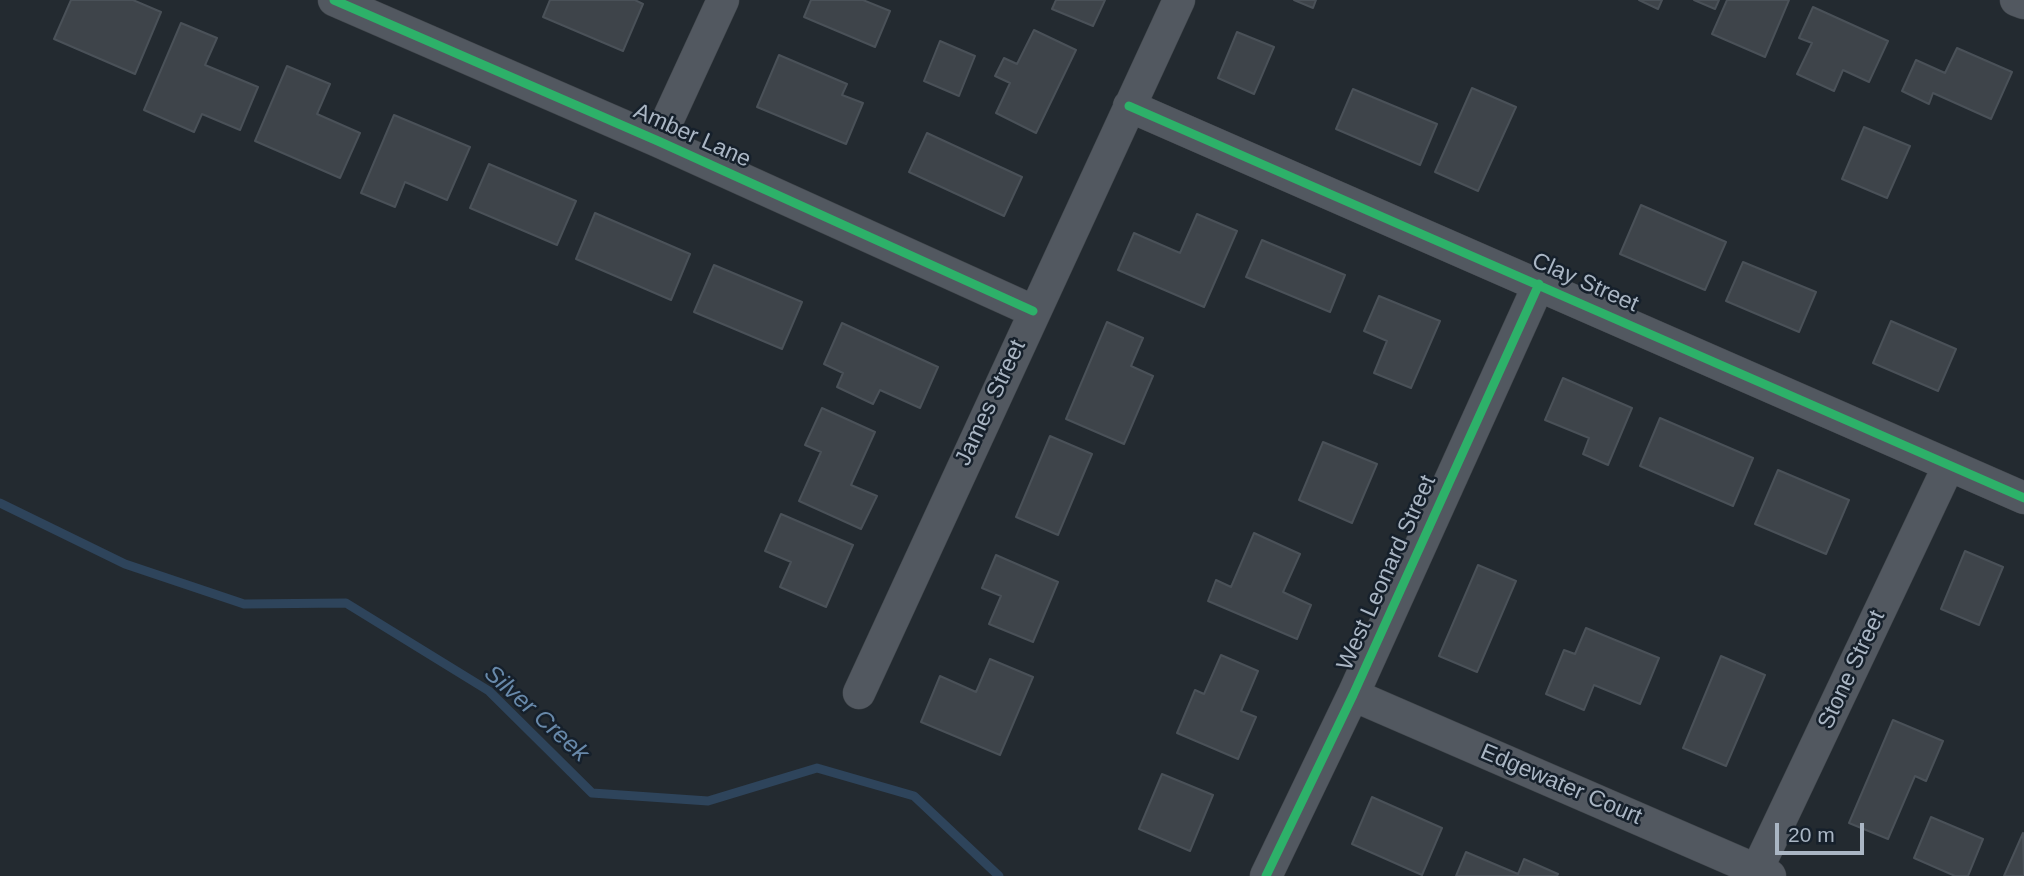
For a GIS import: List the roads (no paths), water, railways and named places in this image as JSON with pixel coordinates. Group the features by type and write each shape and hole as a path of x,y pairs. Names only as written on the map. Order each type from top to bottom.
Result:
{"street":[{"name":"Amber Lane","path":"334,0 657,141 1033,312"},
{"path":"657,141 723,0"},
{"name":"James Street","path":"859,693 1179,0"},
{"path":"2016,0 2024,3"},
{"name":"Clay Street","path":"1129,106 2024,498"},
{"name":"West Leonard Street","path":"1266,876 1353,695 1539,284"},
{"name":"Stone Street","path":"1760,874 1949,465"},
{"name":"Edgewater Court","path":"1353,695 1760,874"}],"waterway":[{"name":"Silver Creek","path":"0,503 125,564 244,604 346,603 489,691 592,793 708,801 817,768 914,796 999,876"}]}
